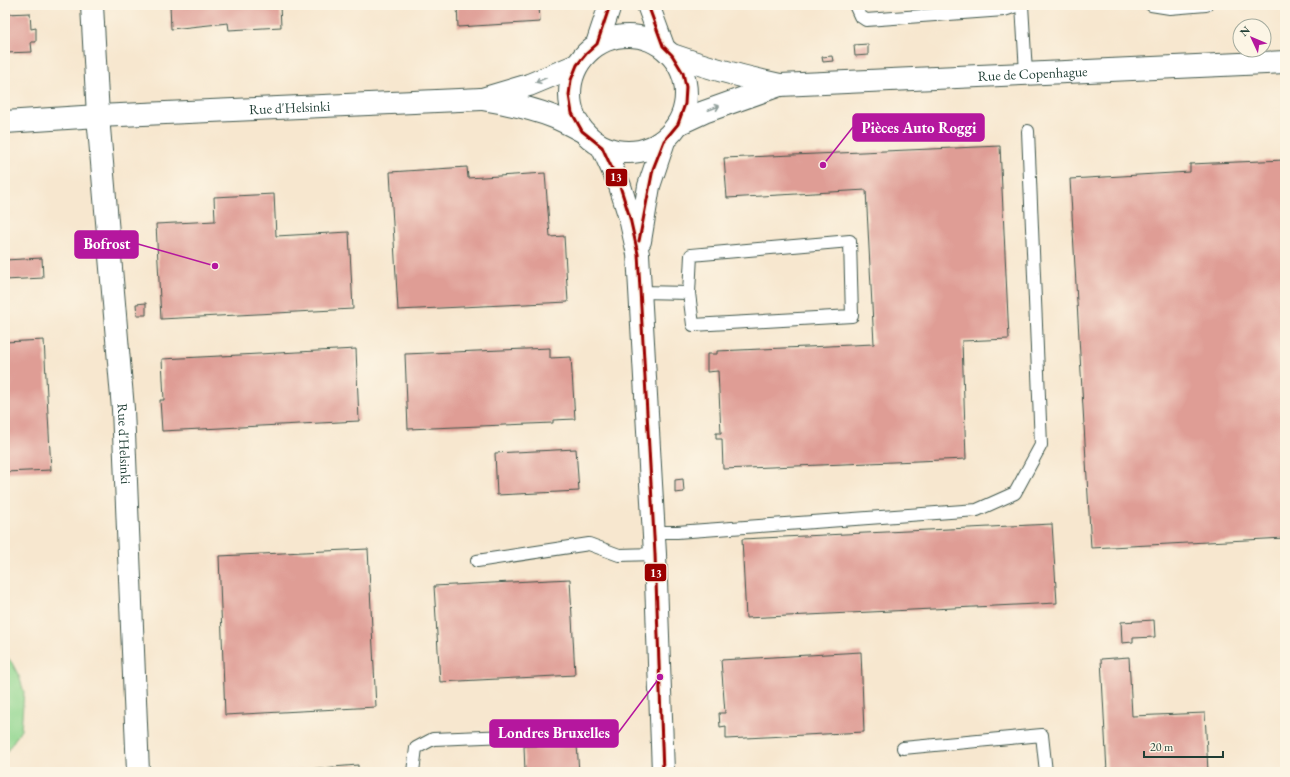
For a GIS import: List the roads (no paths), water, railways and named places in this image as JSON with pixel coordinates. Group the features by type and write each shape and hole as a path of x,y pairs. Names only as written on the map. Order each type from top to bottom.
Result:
{"street":[{"name":"Rue d'Helsinki","path":"92,5 98,116 123,409 138,772"},
{"path":"597,44 610,5"},
{"path":"638,254 649,186 664,141 678,124 685,104 686,87 683,73 667,50 648,5"},
{"path":"664,141 643,151 633,152 622,153 602,147 582,131 572,113 569,95 571,80 577,65 597,44 615,35 630,34 645,37 667,50"},
{"name":"Rue de Copenhague","path":"667,50 720,71 780,85 1285,62"},
{"name":"Rue d'Helsinki","path":"482,99 529,85 577,65"},
{"name":"Rue de Copenhague","path":"678,124 704,112 780,85"},
{"name":"Rue d'Helsinki","path":"5,122 98,116 482,99 533,110 556,118 582,131"},
{"path":"602,147 620,186 630,218 638,254 655,554 663,772"}],"lane":[{"path":"855,5 860,16 866,20 1004,10 1020,5 1026,73"},
{"path":"1151,5 1170,8 1206,5"},
{"path":"653,532 685,532 977,510 1015,493 1041,444 1028,131"},
{"path":"850,241 852,316 693,325 689,293 691,254 850,241"},
{"path":"640,292 689,293"},
{"path":"477,561 589,544 619,555 655,554"},
{"path":"413,772 416,748 433,739 559,734"},
{"path":"903,748 1042,735 1046,772"}],"place":[{"name":"Pièces Auto Roggi","path":"823,165"},
{"name":"Bofrost","path":"215,266"},
{"name":"Londres Bruxelles","path":"660,677"}]}
